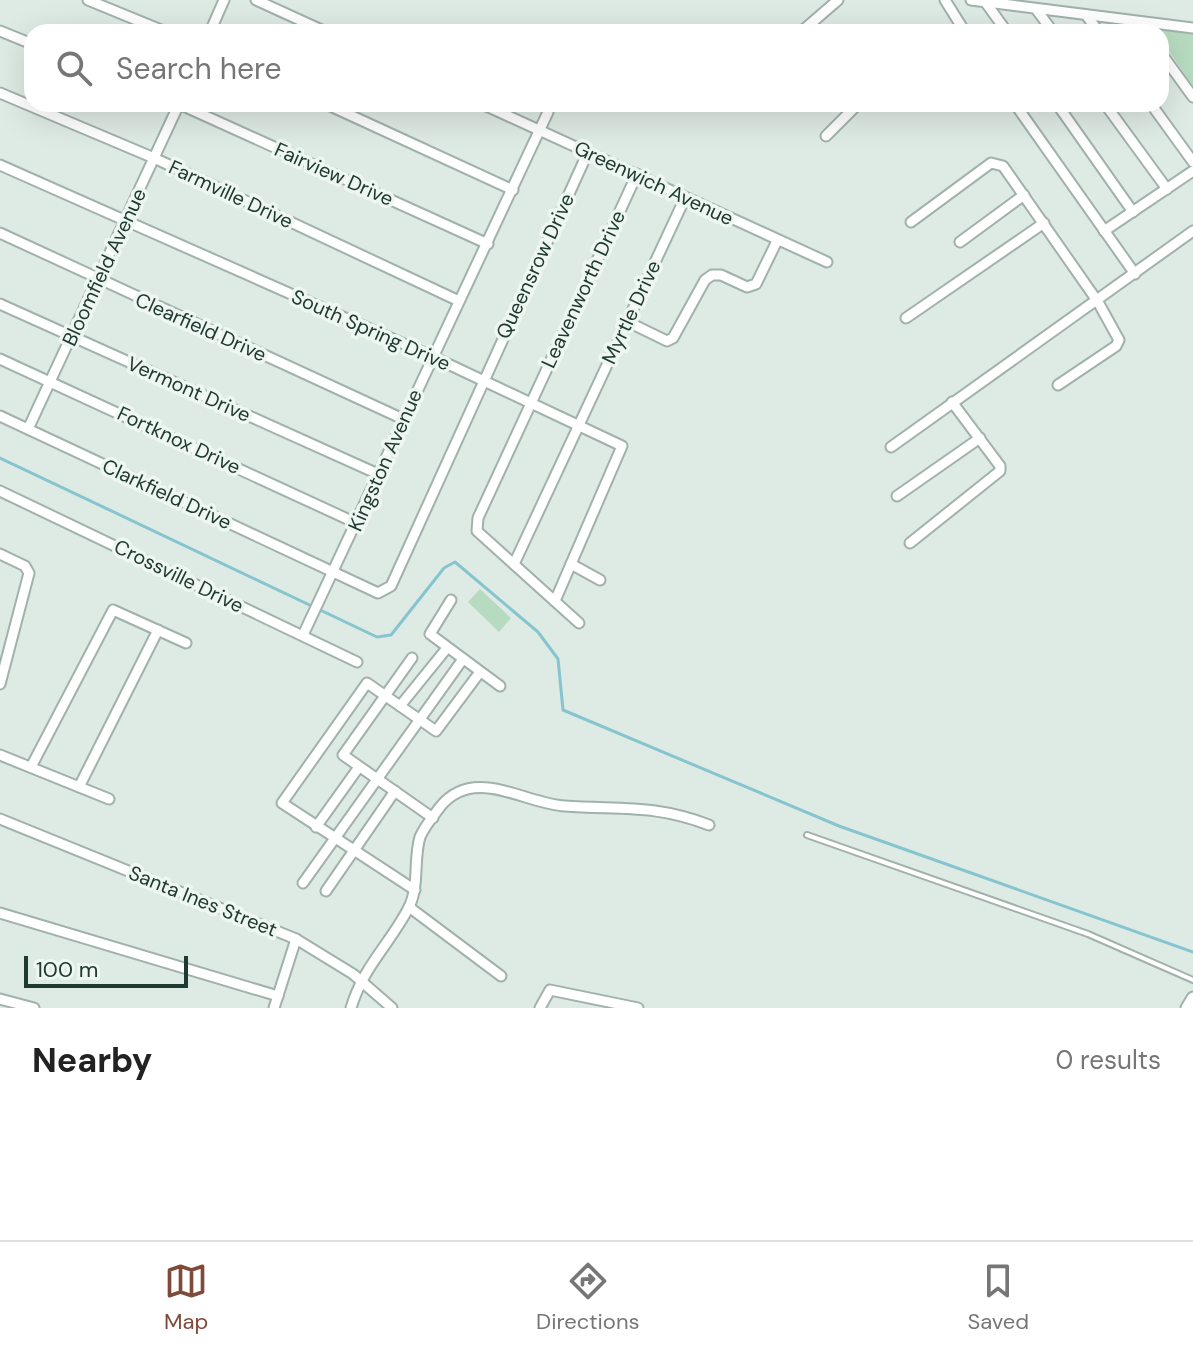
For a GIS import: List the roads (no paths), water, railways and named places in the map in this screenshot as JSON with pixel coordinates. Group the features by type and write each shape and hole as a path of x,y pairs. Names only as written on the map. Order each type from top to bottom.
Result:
{"street":[{"path":"88,0 146,24"},
{"path":"214,24 224,0"},
{"path":"256,0 308,24"},
{"path":"810,24 838,0"},
{"path":"945,0 960,24"},
{"path":"971,0 1162,24"},
{"path":"986,3 1001,24"},
{"path":"1036,9 1047,24"},
{"path":"1086,15 1093,24"},
{"path":"1169,25 1193,28"},
{"path":"0,31 24,41"},
{"path":"1169,64 1193,97"},
{"name":"Farmville Drive","path":"0,93 24,103"},
{"name":"Farmville Drive","path":"45,112 154,158 459,301"},
{"name":"Bloomfield Avenue","path":"28,429 175,112"},
{"name":"Fairview Drive","path":"197,112 488,244"},
{"path":"343,112 513,190"},
{"name":"Greenwich Avenue","path":"499,112 827,262"},
{"name":"Kingston Avenue","path":"303,635 431,356 488,244 548,112"},
{"path":"826,136 850,112"},
{"path":"1021,112 1135,274"},
{"path":"1063,112 1133,212"},
{"path":"1111,112 1167,189"},
{"path":"1157,112 1193,162"},
{"name":"Queensrow Drive","path":"334,572 378,593 391,586 588,152"},
{"path":"911,222 991,163 1003,166 1117,334 1116,346 1058,385"},
{"name":"South Spring Drive","path":"0,165 431,356 622,446 555,601"},
{"path":"1104,231 1193,171"},
{"name":"Leavenworth Drive","path":"514,564 477,531 478,518 637,174"},
{"path":"960,242 1024,195"},
{"name":"Myrtle Drive","path":"514,564 685,198"},
{"path":"906,318 1044,223"},
{"path":"891,447 1098,302 1193,231"},
{"name":"Clearfield Drive","path":"0,233 403,419"},
{"path":"628,322 667,341 673,338 705,280 712,275 721,275 747,287 756,284 777,241"},
{"name":"Vermont Drive","path":"0,304 378,474"},
{"name":"Fortknox Drive","path":"0,359 356,523"},
{"path":"910,543 1000,471 980,438 952,402"},
{"name":"Clarkfield Drive","path":"0,416 334,572"},
{"path":"897,496 980,438"},
{"name":"Crossville Drive","path":"0,491 357,662"},
{"path":"0,554 25,566 29,573 0,684"},
{"path":"514,564 579,623"},
{"path":"571,564 600,580"},
{"path":"451,600 430,634 500,686"},
{"path":"31,767 110,613 118,610 186,643"},
{"path":"79,787 158,630"},
{"path":"400,706 447,648"},
{"path":"412,658 343,752 359,767 433,818"},
{"path":"303,883 463,659"},
{"path":"415,890 282,803 367,683 434,731 438,730 480,672"},
{"path":"0,755 109,799"},
{"path":"316,827 359,767"},
{"path":"351,1008 359,981 409,907 415,890 420,836 451,795 465,789 503,789 562,807 643,808 684,815 709,825"},
{"path":"326,891 395,791"},
{"name":"Santa Ines Street","path":"0,819 296,939 359,981 392,1008"},
{"path":"409,907 501,976"},
{"path":"0,913 278,996"},
{"path":"274,1008 296,939"},
{"path":"540,1008 550,990 638,1008"},
{"path":"588,1008 595,998"},
{"path":"1187,1008 1193,998"},
{"path":"0,999 34,1008"}],"lane":[{"path":"807,835 1088,934 1193,980"}],"waterway":[{"path":"0,458 377,637 391,635 444,568 455,562 538,632 558,659 563,710 839,826 1193,952"}]}
